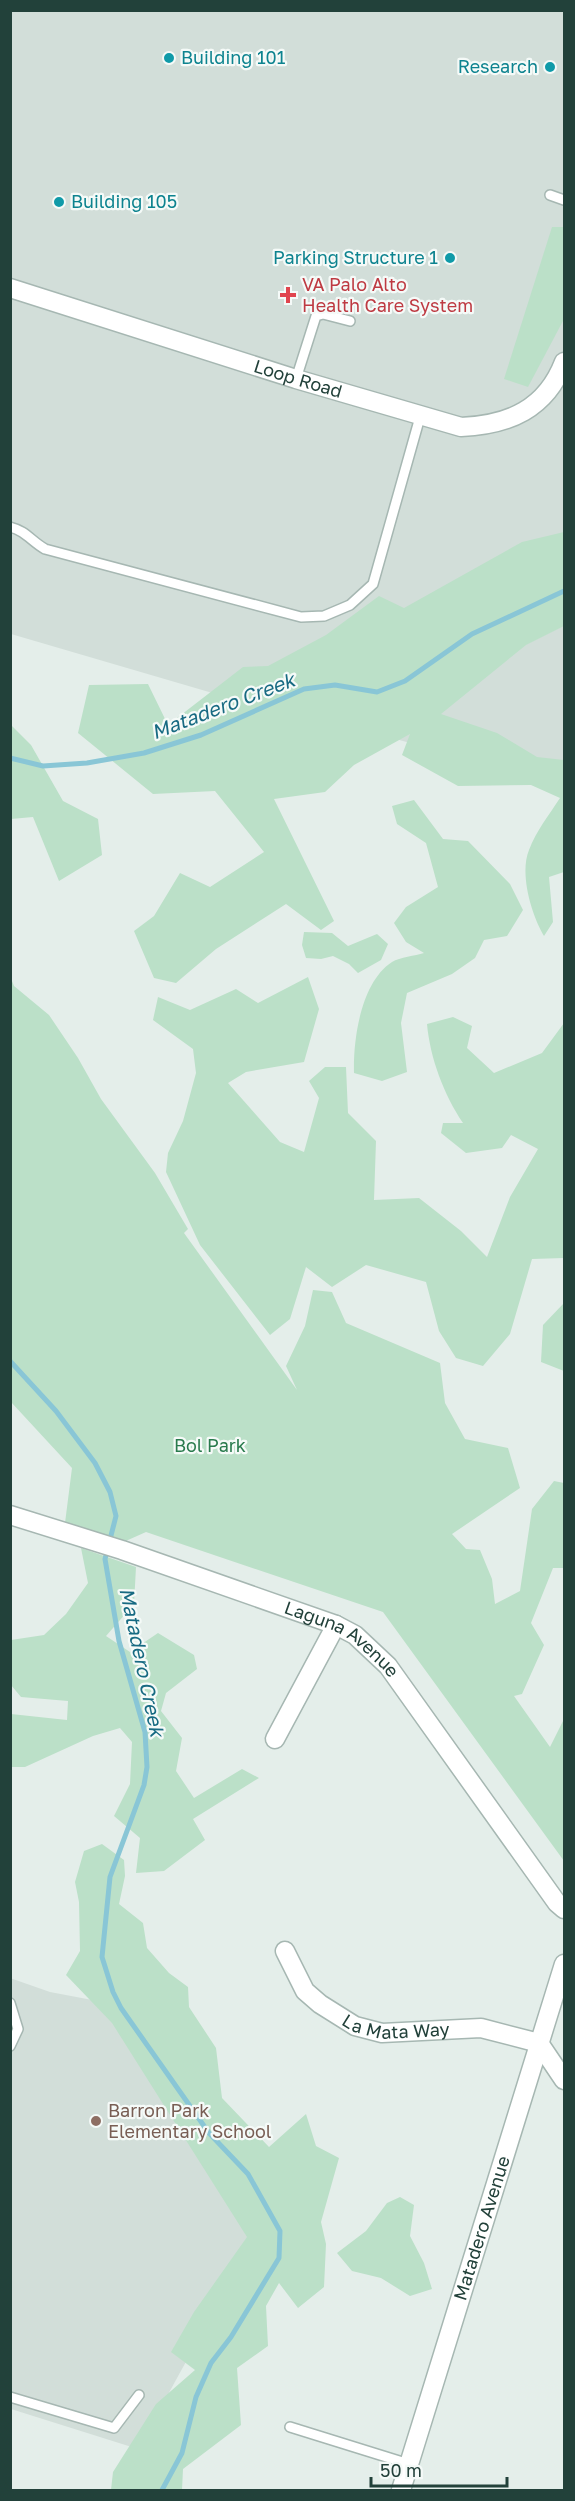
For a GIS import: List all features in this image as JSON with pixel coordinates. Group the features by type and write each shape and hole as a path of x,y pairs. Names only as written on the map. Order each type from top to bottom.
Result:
{"street":[{"name":"Loop Road","path":"10,288 296,380 461,427 486,426 518,416 539,401 558,377 564,362"},
{"name":"Laguna Avenue","path":"10,1515 122,1550 336,1625 355,1635 388,1666 557,1904 564,1909"},
{"path":"275,1739 336,1625"},
{"name":"La Mata Way","path":"285,1951 305,1991 320,2004 355,2026 382,2033 481,2028 539,2043"},
{"name":"Matadero Avenue","path":"401,2490 564,1964"},
{"path":"539,2043 564,2079"}],"lane":[{"path":"550,195 564,200"},
{"path":"296,380 316,316 323,314 350,321"},
{"path":"10,527 22,530 45,549 301,617 324,616 350,605 373,584 420,417"},
{"path":"10,2003 18,2029 10,2046"},
{"path":"10,2397 114,2428 139,2395"},
{"path":"290,2427 409,2464"}],"shaded area":[{"name":"VA Palo Alto Health Care System","path":"10,11 564,11 564,786 267,703 250,704 11,634"},
{"name":"Barron Park Elementary School","path":"10,1978 50,1992 108,2003 254,2238 138,2449 11,2409"}],"green space":[{"path":"552,227 564,227 564,319 528,387 504,379"},
{"path":"564,532 564,626 526,645 441,714 497,733 537,757 564,760 564,872 549,877 553,922 544,936 535,918 528,894 526,860 535,836 560,798 531,785 458,786 402,755 410,734 354,765 325,792 274,799 334,921 321,930 286,904 216,949 176,983 154,978 134,931 154,916 180,873 210,887 264,852 215,791 153,794 78,733 89,685 148,684 168,725 243,667 268,666 326,635 379,596 404,608 522,542"},
{"path":"10,724 31,745 63,801 98,819 102,855 59,881 33,817 11,819"},
{"path":"414,800 443,839 468,841 510,884 523,910 507,936 484,940 475,958 452,974 407,993 401,1023 407,1072 382,1081 354,1073 355,1044 361,1012 366,997 381,971 395,960 424,953 406,942 394,923 406,907 438,887 426,843 397,824 392,806"},
{"path":"304,932 332,933 348,946 377,934 388,944 381,960 358,973 349,964 333,956 321,959 306,958 302,945"},
{"name":"Bol Park","path":"10,976 14,986 49,1015 78,1058 101,1099 155,1173 188,1229 184,1233 297,1390 286,1366 305,1326 313,1290 332,1292 346,1323 440,1363 445,1403 465,1439 508,1448 520,1488 452,1534 466,1549 480,1550 492,1579 495,1604 520,1591 532,1509 554,1481 564,1483 564,1568 553,1568 531,1623 544,1645 522,1694 514,1696 550,1747 564,1719 564,1861 383,1612 146,1532 119,1544 65,1523 72,1468 11,1402"},
{"path":"308,977 319,1009 304,1062 246,1072 228,1083 280,1142 304,1152 319,1098 309,1081 325,1067 346,1067 348,1113 376,1141 374,1200 419,1198 461,1231 487,1257 510,1197 538,1149 511,1135 502,1148 466,1153 441,1133 443,1123 463,1123 439,1076 431,1050 427,1024 453,1017 472,1026 467,1048 494,1073 542,1053 564,1023 564,1258 532,1259 510,1334 483,1366 456,1358 439,1331 426,1282 366,1265 332,1287 306,1267 290,1319 270,1335 200,1245 166,1172 168,1153 183,1121 196,1073 193,1049 153,1020 158,997 190,1010 236,989 258,1003"},
{"path":"564,1303 564,1371 541,1362 543,1325"},
{"path":"81,1548 136,1567 134,1604 106,1636 130,1652 158,1633 194,1655 197,1669 166,1693 161,1711 182,1738 176,1771 194,1798 242,1769 259,1778 193,1819 205,1840 164,1871 136,1873 140,1838 114,1816 130,1784 132,1742 120,1728 93,1736 25,1767 11,1767 11,1714 67,1720 68,1701 21,1697 11,1685 11,1640 44,1635 66,1614 88,1583"},
{"path":"102,1844 124,1860 125,1876 119,1904 143,1923 147,1948 169,1973 188,1987 189,2007 216,2048 222,2098 269,2147 306,2114 316,2146 339,2158 321,2222 326,2244 324,2287 298,2308 279,2283 266,2306 268,2346 237,2368 241,2425 183,2469 182,2490 111,2490 113,2472 156,2404 195,2370 171,2352 194,2312 247,2237 112,2023 66,1975 80,1951 79,1902 75,1882 84,1851"},
{"path":"400,2197 414,2205 410,2236 424,2263 432,2289 410,2296 381,2278 352,2271 337,2253 366,2231 387,2203"}],"waterway":[{"name":"Matadero Creek","path":"10,758 43,766 87,763 144,753 201,735 304,689 335,685 377,692 405,681 472,634 564,591"},
{"name":"Matadero Creek","path":"10,1361 56,1411 95,1463 110,1492 116,1516 105,1559 119,1641 145,1732 147,1767 144,1785 110,1877 102,1957 113,1992 121,2008 209,2133 248,2174 280,2231 279,2258 231,2337 211,2363 196,2397 182,2453 162,2490"}],"place":[{"name":"Building 101","path":"169,58"},
{"name":"Research","path":"550,67"},
{"name":"Building 105","path":"59,202"},
{"name":"Parking Structure 1","path":"450,258"},
{"name":"VA Palo Alto Health Care System","path":"288,295"},
{"name":"Barron Park Elementary School","path":"96,2121"}]}
